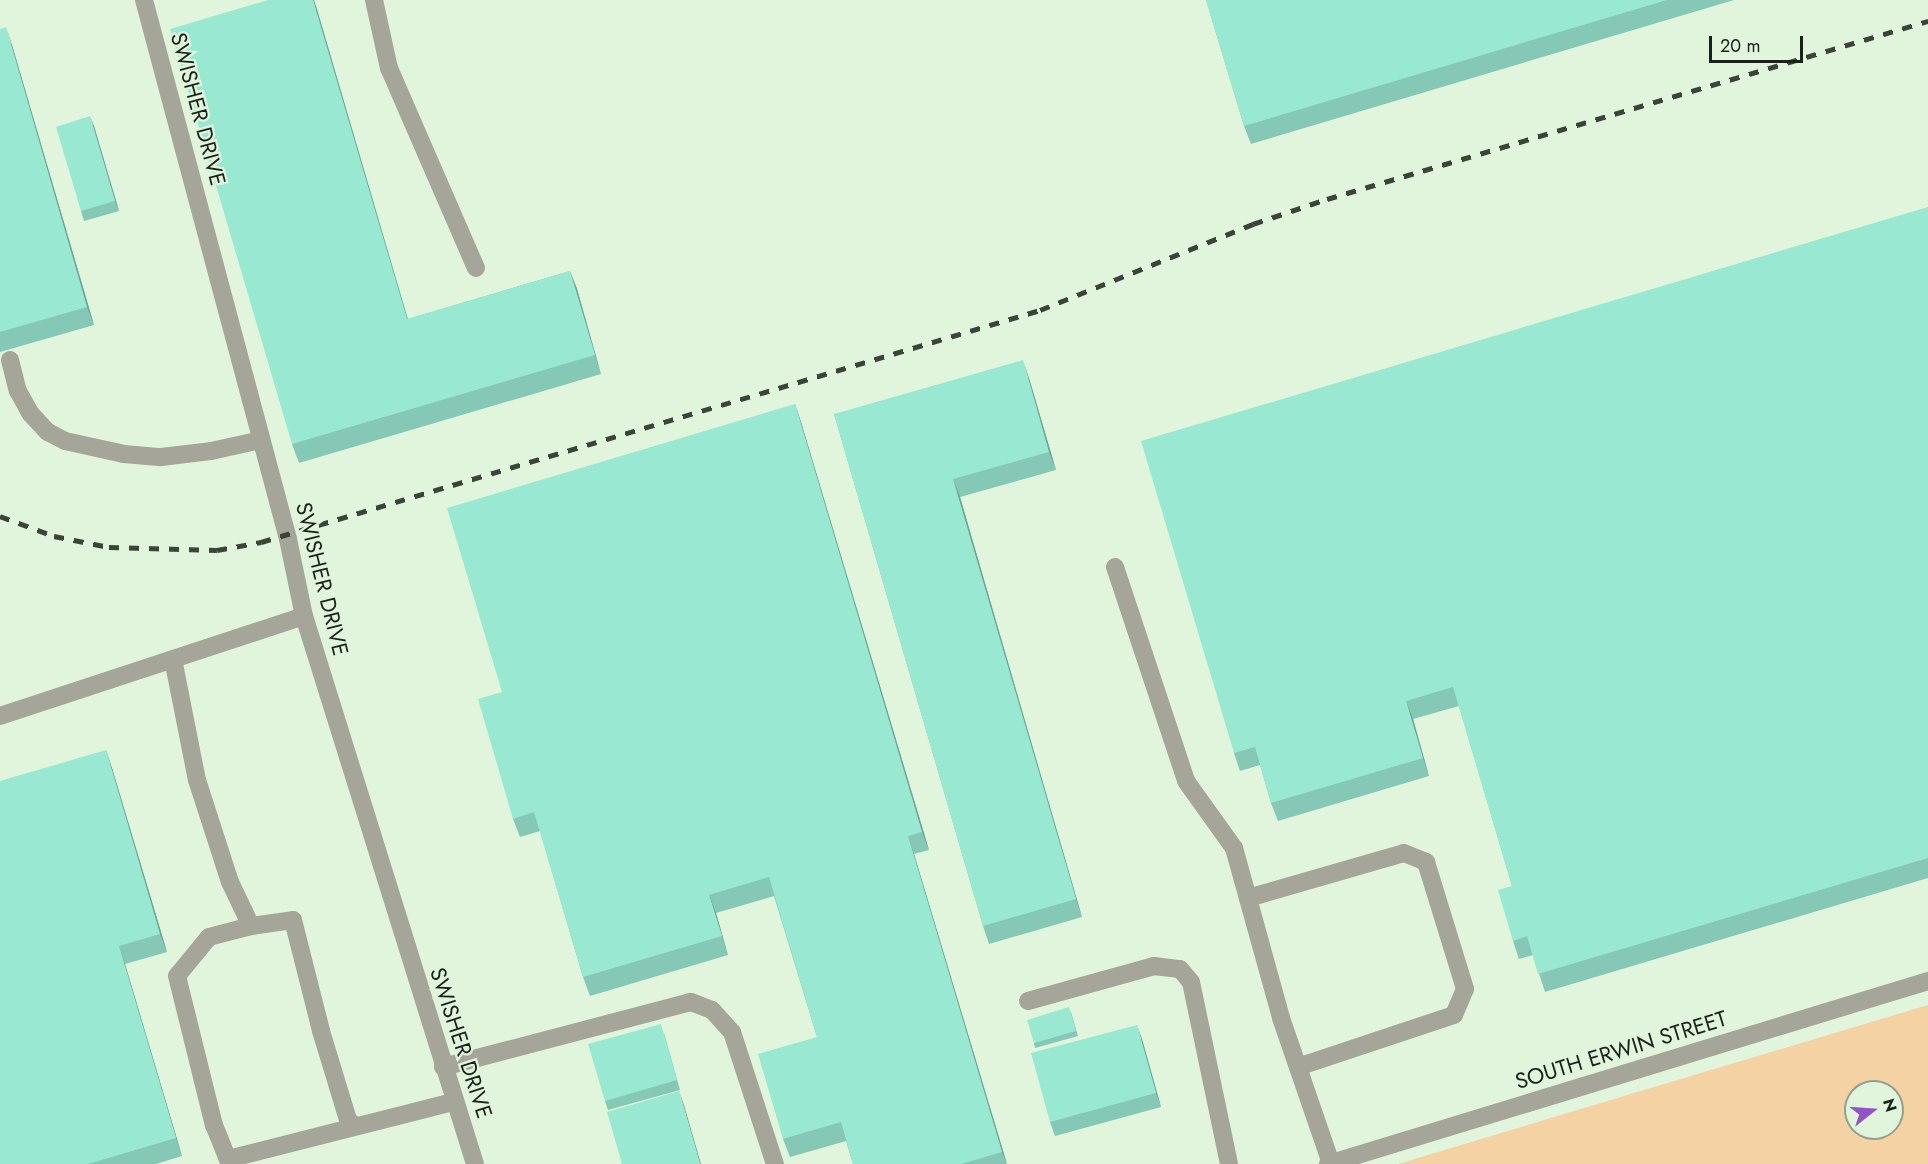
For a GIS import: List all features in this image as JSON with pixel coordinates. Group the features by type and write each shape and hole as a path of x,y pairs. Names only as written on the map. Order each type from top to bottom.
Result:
{"street":[{"name":"SWISHER DRIVE","path":"144,0 288,539 304,616 442,1067 475,1164"},
{"path":"374,0 389,68 476,268"},
{"path":"9,360 18,391 30,413 48,432 65,441 124,454 161,457 212,451 261,440"},
{"path":"1115,567 1186,781 1233,848 1281,1018 1330,1163"},
{"path":"0,716 304,616"},
{"path":"173,659 196,780 230,882 251,926"},
{"path":"1248,898 1404,853 1426,862 1465,990 1454,1015 1298,1067"},
{"path":"355,1126 348,1120 321,1031 293,920 251,926 209,937 177,976 214,1125 228,1159 454,1102"},
{"path":"1028,1001 1154,966 1180,969 1191,981 1229,1164"},
{"name":"SOUTH ERWIN STREET","path":"1330,1163 1928,981"},
{"path":"442,1067 691,1002 712,1010 732,1032 775,1164"}],"shaded area":[{"path":"1928,1005 1928,1164 1398,1164"}],"building":[{"path":"268,0 313,0 407,319 570,271 595,355 292,444 170,29"},
{"path":"1206,0 1667,0 1244,126"},
{"path":"6,27 87,307 0,332 0,29"},
{"path":"90,116 115,201 81,211 56,127"},
{"path":"1928,207 1928,858 1538,974 1527,936 1513,941 1498,890 1512,886 1453,687 1406,701 1423,758 1271,803 1255,747 1234,753 1141,441"},
{"path":"1023,360 1049,452 953,479 1076,899 983,926 834,414"},
{"path":"795,404 922,832 908,836 1002,1152 961,1164 853,1164 841,1122 783,1139 758,1054 817,1037 769,877 709,895 722,936 583,977 534,812 513,819 478,699 502,692 447,508"},
{"path":"106,750 160,934 119,946 176,1138 88,1164 0,1164 0,781"},
{"path":"1069,1007 1076,1031 1034,1043 1027,1020"},
{"path":"661,1024 677,1080 605,1101 588,1044"},
{"path":"1137,1025 1156,1093 1050,1122 1031,1053"},
{"path":"679,1091 700,1164 622,1164 607,1112"}],"railway":[{"path":"0,516 54,536 109,547 217,550 261,542 1040,310 1253,224 1327,199 1928,21"}]}
